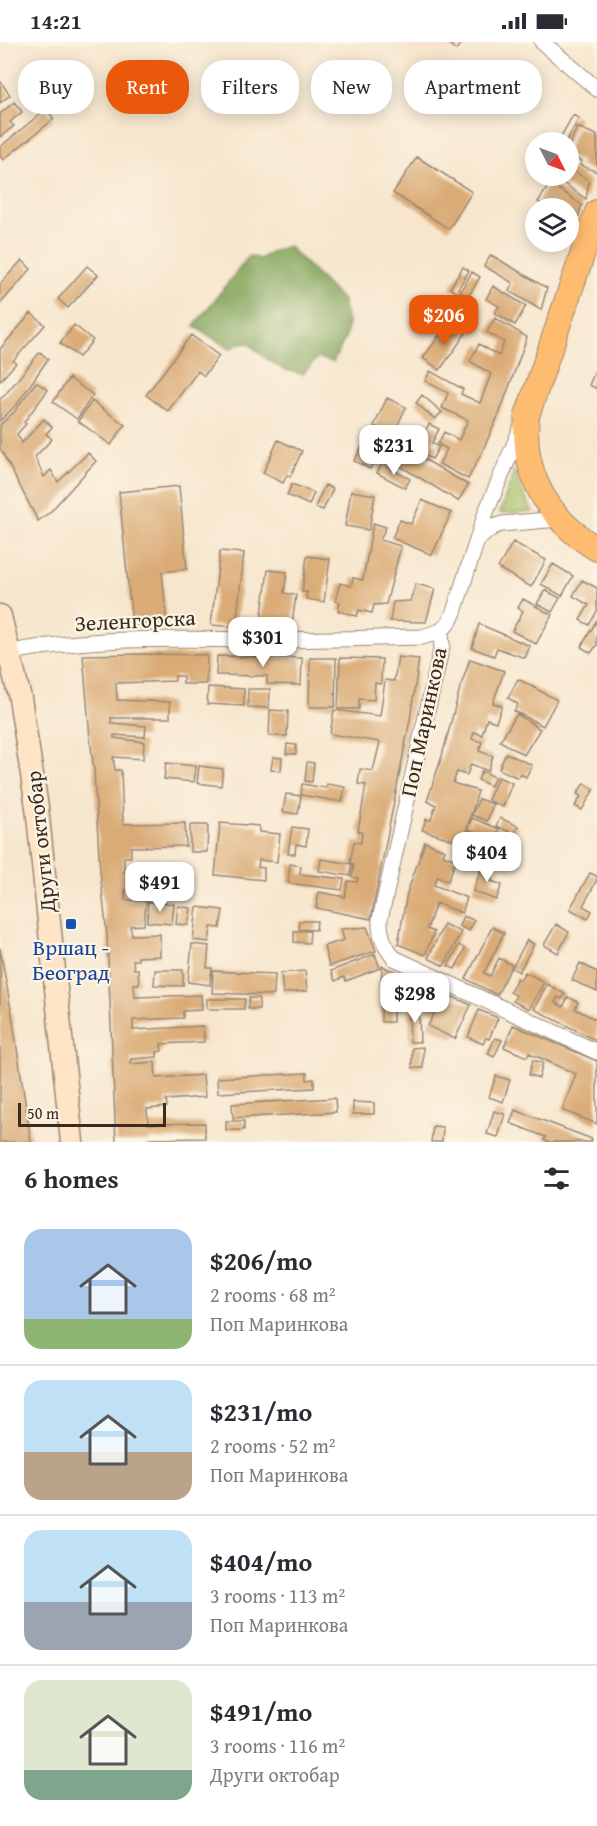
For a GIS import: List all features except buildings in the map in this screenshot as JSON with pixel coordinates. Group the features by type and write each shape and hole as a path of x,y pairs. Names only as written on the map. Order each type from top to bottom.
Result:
{"main road":[{"name":"Поп Маринкова","path":"527,416 597,212"},
{"path":"527,416 525,436 532,475 541,493 559,519 573,533 597,549"},
{"name":"Други октобар","path":"0,616 5,654 20,698 37,807 72,1142"}],"street":[{"path":"542,42 597,89"},
{"name":"Поп Маринкова","path":"527,416 486,512 454,612 441,631 442,646 379,929 382,940 394,958 597,1052"},
{"path":"479,538 485,532 502,524 559,519"},
{"name":"Зеленгорска","path":"5,654 84,643 174,639 422,637 441,631"}],"green space":[{"path":"288,246 343,301 348,322 346,337 333,362 317,358 303,374 282,369 248,343 238,344 230,349 194,326 249,256 260,259"},
{"path":"514,471 522,491 533,512 500,513"}],"place":[{"name":"Вршац - Београд","path":"71,924"}]}
